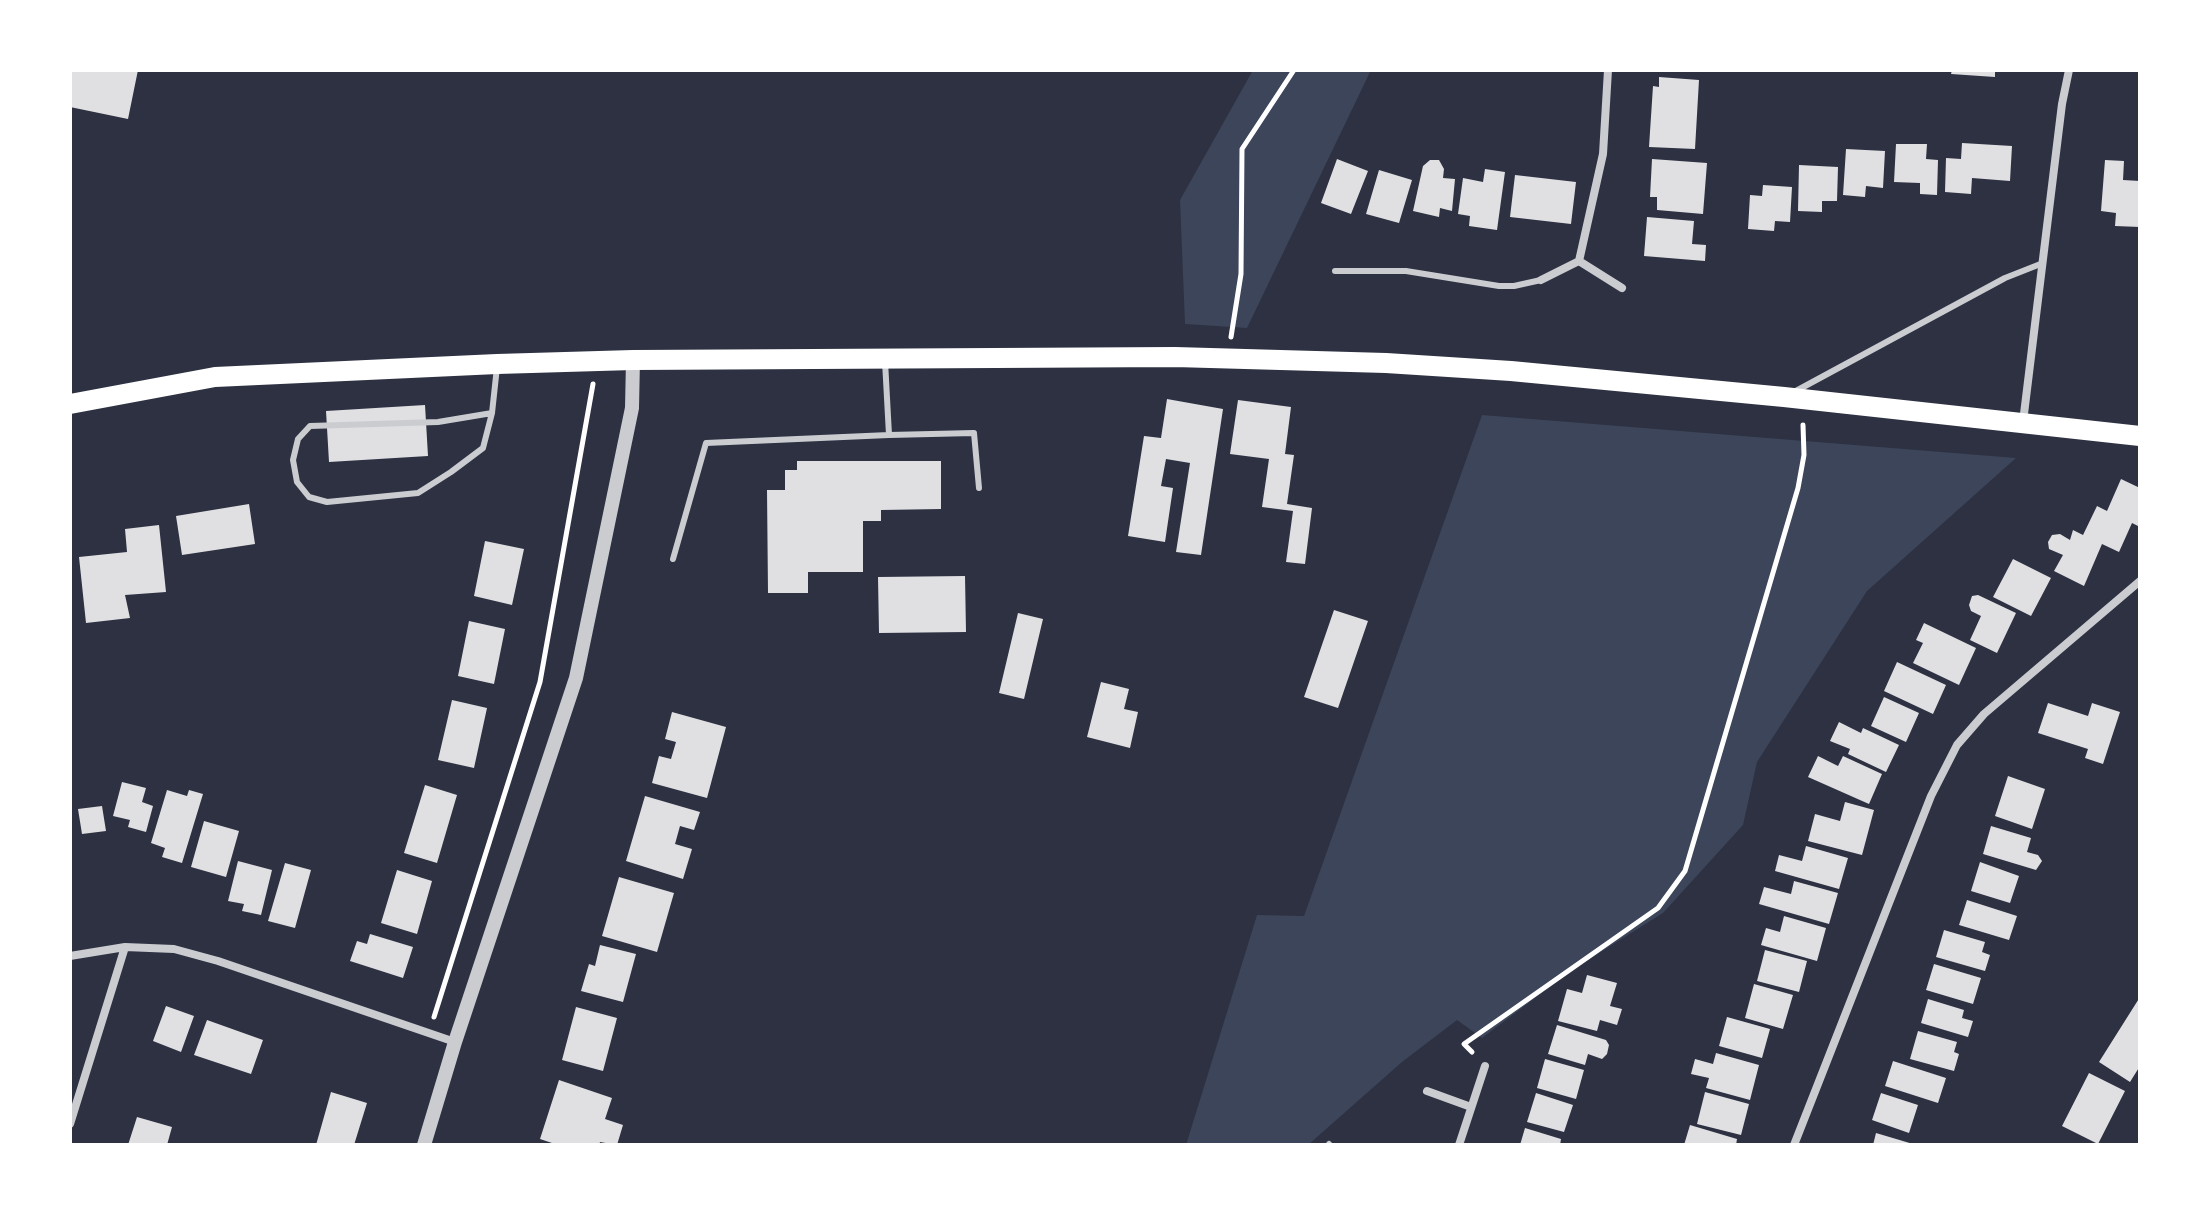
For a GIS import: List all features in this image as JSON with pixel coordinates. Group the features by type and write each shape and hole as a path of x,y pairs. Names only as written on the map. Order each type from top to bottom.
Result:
{"main road":[{"path":"70,404 215,377 497,364 633,360 1228,358 1495,370 1793,398 2140,436"}],"street":[{"path":"1579,261 1603,154 1608,70"},
{"path":"2023,424 2062,104 2069,70"},
{"path":"1541,280 1579,261"},
{"path":"1579,261 1622,288"},
{"path":"424,1145 455,1042 576,678 632,408 633,360"},
{"path":"1794,1145 1931,796 1957,745 1984,714 2140,581"},
{"path":"70,956 125,947 174,949 218,961 455,1042"},
{"path":"70,1124 125,947"},
{"path":"1459,1145 1485,1066"},
{"path":"1427,1091 1471,1107"}],"lane":[{"path":"1793,398 2005,278 2043,263"},
{"path":"1335,271 1406,271 1499,286 1541,280"},
{"path":"884,358 889,435"},
{"path":"492,413 438,422 310,426 298,439 293,460 297,482 309,497 327,502 418,493 483,448 492,413 497,364"},
{"path":"673,559 706,443 974,433 979,488"}],"path":[{"path":"1228,358 1241,274 1242,149 1294,70"},
{"path":"429,1033 540,682 597,361"},
{"path":"1485,1066 1464,1044 1658,908 1685,871 1798,488 1804,455 1793,398"}],"shaded area":[{"path":"1253,70 1371,70 1247,328 1185,324 1180,200"},
{"path":"1482,415 2016,458 1867,591 1757,762 1743,825 1663,913 1575,968 1482,1038 1457,1020 1402,1062 1308,1145 1186,1145 1257,915 1304,916"}],"building":[{"path":"70,70 138,70 128,119 70,107"},
{"path":"1952,70 1995,70 1995,77 1951,74"},
{"path":"1659,77 1699,80 1695,149 1649,147 1653,86 1659,87"},
{"path":"1962,143 2012,146 2010,181 1972,178 1971,194 1945,192 1946,158 1961,159"},
{"path":"1896,144 1927,144 1926,159 1938,160 1937,195 1920,194 1920,183 1894,182"},
{"path":"1846,149 1885,151 1883,188 1866,186 1865,197 1843,195"},
{"path":"1337,159 1368,171 1351,214 1321,203"},
{"path":"1652,159 1707,163 1703,214 1657,210 1657,197 1650,197"},
{"path":"1430,160 1439,160 1444,169 1443,178 1455,179 1452,211 1440,208 1439,217 1413,211 1423,166"},
{"path":"2105,160 2124,161 2123,180 2140,181 2140,227 2115,226 2116,213 2101,211"},
{"path":"1799,165 1838,167 1837,201 1822,201 1822,212 1798,211"},
{"path":"1485,169 1505,172 1497,230 1469,226 1470,216 1458,214 1463,178 1483,182"},
{"path":"1379,170 1412,180 1399,223 1366,214"},
{"path":"1515,175 1576,182 1571,224 1510,217"},
{"path":"1763,185 1792,187 1790,222 1775,221 1774,231 1748,229 1750,195 1762,196"},
{"path":"1647,217 1694,221 1692,244 1706,245 1705,261 1644,256"},
{"path":"1167,399 1223,409 1201,555 1176,552 1190,463 1166,459 1161,486 1173,488 1165,542 1128,536 1144,436 1161,438"},
{"path":"1238,400 1291,407 1285,454 1294,455 1287,504 1312,508 1305,564 1286,562 1293,511 1262,507 1269,459 1230,454"},
{"path":"425,405 428,456 329,462 326,411"},
{"path":"797,461 941,461 941,509 881,510 881,521 863,521 863,572 808,572 808,593 768,593 767,490 785,490 785,470 797,470"},
{"path":"2121,479 2140,488 2140,527 2132,523 2119,552 2102,544 2084,586 2054,571 2063,555 2049,549 2048,542 2052,535 2060,534 2070,540 2073,530 2083,535 2097,506 2107,511"},
{"path":"249,504 255,544 182,555 176,516"},
{"path":"159,525 166,592 125,595 130,618 86,623 79,557 127,552 125,529"},
{"path":"485,541 524,549 512,605 474,596"},
{"path":"2013,559 2051,578 2031,616 1993,597"},
{"path":"965,576 966,632 879,633 878,577"},
{"path":"1978,595 2016,613 1997,653 1970,640 1981,616 1971,611 1969,605 1972,596"},
{"path":"1334,610 1368,621 1338,708 1304,697"},
{"path":"1018,613 1043,619 1024,699 999,693"},
{"path":"469,621 505,629 494,684 458,676"},
{"path":"1924,623 1976,648 1959,685 1913,663 1923,643 1916,640"},
{"path":"1897,662 1946,685 1933,714 1884,691"},
{"path":"1101,682 1129,689 1124,709 1138,712 1130,748 1087,737"},
{"path":"1884,697 1919,713 1906,742 1871,726"},
{"path":"452,700 487,708 474,768 438,760"},
{"path":"2048,703 2088,716 2092,703 2120,712 2103,764 2085,758 2088,749 2038,733"},
{"path":"672,712 726,727 707,798 652,783 659,756 671,759 676,742 665,739"},
{"path":"1839,722 1861,733 1863,728 1899,745 1886,772 1848,754 1850,749 1830,741"},
{"path":"1818,756 1838,766 1843,756 1882,774 1869,804 1808,777"},
{"path":"2008,776 2045,789 2032,829 1995,816"},
{"path":"122,782 146,788 142,802 153,806 146,832 128,827 130,820 113,816"},
{"path":"425,785 457,795 437,863 404,853"},
{"path":"167,790 187,796 189,790 203,794 182,863 162,857 165,848 151,843"},
{"path":"645,796 700,812 694,830 680,826 675,844 692,849 683,879 626,861"},
{"path":"1845,802 1874,810 1862,855 1808,841 1815,814 1840,821"},
{"path":"102,806 106,831 82,834 78,809"},
{"path":"204,821 239,831 226,877 191,867"},
{"path":"1991,826 2031,838 2027,852 2038,855 2042,861 2036,870 1983,854"},
{"path":"1806,846 1848,858 1839,889 1775,871 1779,855 1802,861"},
{"path":"238,861 272,870 261,915 242,911 244,904 228,901"},
{"path":"1980,862 2019,876 2010,903 1971,891"},
{"path":"285,863 311,870 295,928 268,921"},
{"path":"397,870 432,881 417,934 381,923"},
{"path":"619,877 674,893 657,952 602,936"},
{"path":"1794,881 1838,893 1829,924 1759,904 1764,887 1791,894"},
{"path":"1967,900 2017,916 2009,940 1959,925"},
{"path":"1784,916 1826,928 1817,961 1761,945 1766,928 1780,932"},
{"path":"1944,930 1985,942 1982,952 1990,955 1985,971 1936,957"},
{"path":"370,934 413,947 403,978 350,961 357,941 367,944"},
{"path":"600,945 636,954 623,1002 581,991 589,964 595,966"},
{"path":"1765,950 1807,961 1799,992 1757,981"},
{"path":"1934,964 1981,978 1973,1004 1926,990"},
{"path":"1587,975 1617,983 1610,1006 1622,1009 1617,1025 1600,1020 1597,1031 1558,1021 1567,989 1582,993"},
{"path":"1754,984 1793,995 1783,1029 1745,1018"},
{"path":"2140,997 2140,1066 2130,1082 2099,1062"},
{"path":"1928,999 1964,1010 1962,1018 1973,1021 1968,1037 1921,1023"},
{"path":"166,1006 194,1016 181,1052 153,1041"},
{"path":"576,1007 617,1018 603,1071 562,1060"},
{"path":"1727,1017 1770,1029 1762,1058 1719,1046"},
{"path":"207,1020 263,1040 251,1074 194,1055"},
{"path":"1557,1025 1606,1040 1609,1045 1607,1054 1602,1059 1588,1054 1585,1065 1548,1054"},
{"path":"1918,1031 1957,1042 1954,1052 1959,1054 1954,1071 1910,1059"},
{"path":"1716,1053 1759,1065 1750,1100 1706,1088 1709,1078 1691,1074 1695,1059 1713,1064"},
{"path":"1545,1059 1584,1070 1576,1099 1537,1088"},
{"path":"1893,1061 1946,1078 1938,1103 1885,1086"},
{"path":"2089,1073 2125,1091 2098,1144 2062,1126"},
{"path":"559,1080 612,1098 605,1119 623,1125 617,1145 600,1142 599,1145 558,1145 540,1139"},
{"path":"331,1092 367,1103 354,1145 316,1145"},
{"path":"1705,1092 1749,1104 1741,1135 1697,1124"},
{"path":"1536,1093 1573,1105 1564,1132 1527,1122"},
{"path":"1881,1093 1918,1105 1909,1133 1872,1120"},
{"path":"137,1117 172,1127 167,1145 128,1145"},
{"path":"1690,1125 1737,1139 1736,1145 1684,1145"},
{"path":"1525,1128 1561,1139 1560,1145 1520,1145"},
{"path":"1876,1133 1913,1144 1913,1145 1873,1145"}]}
